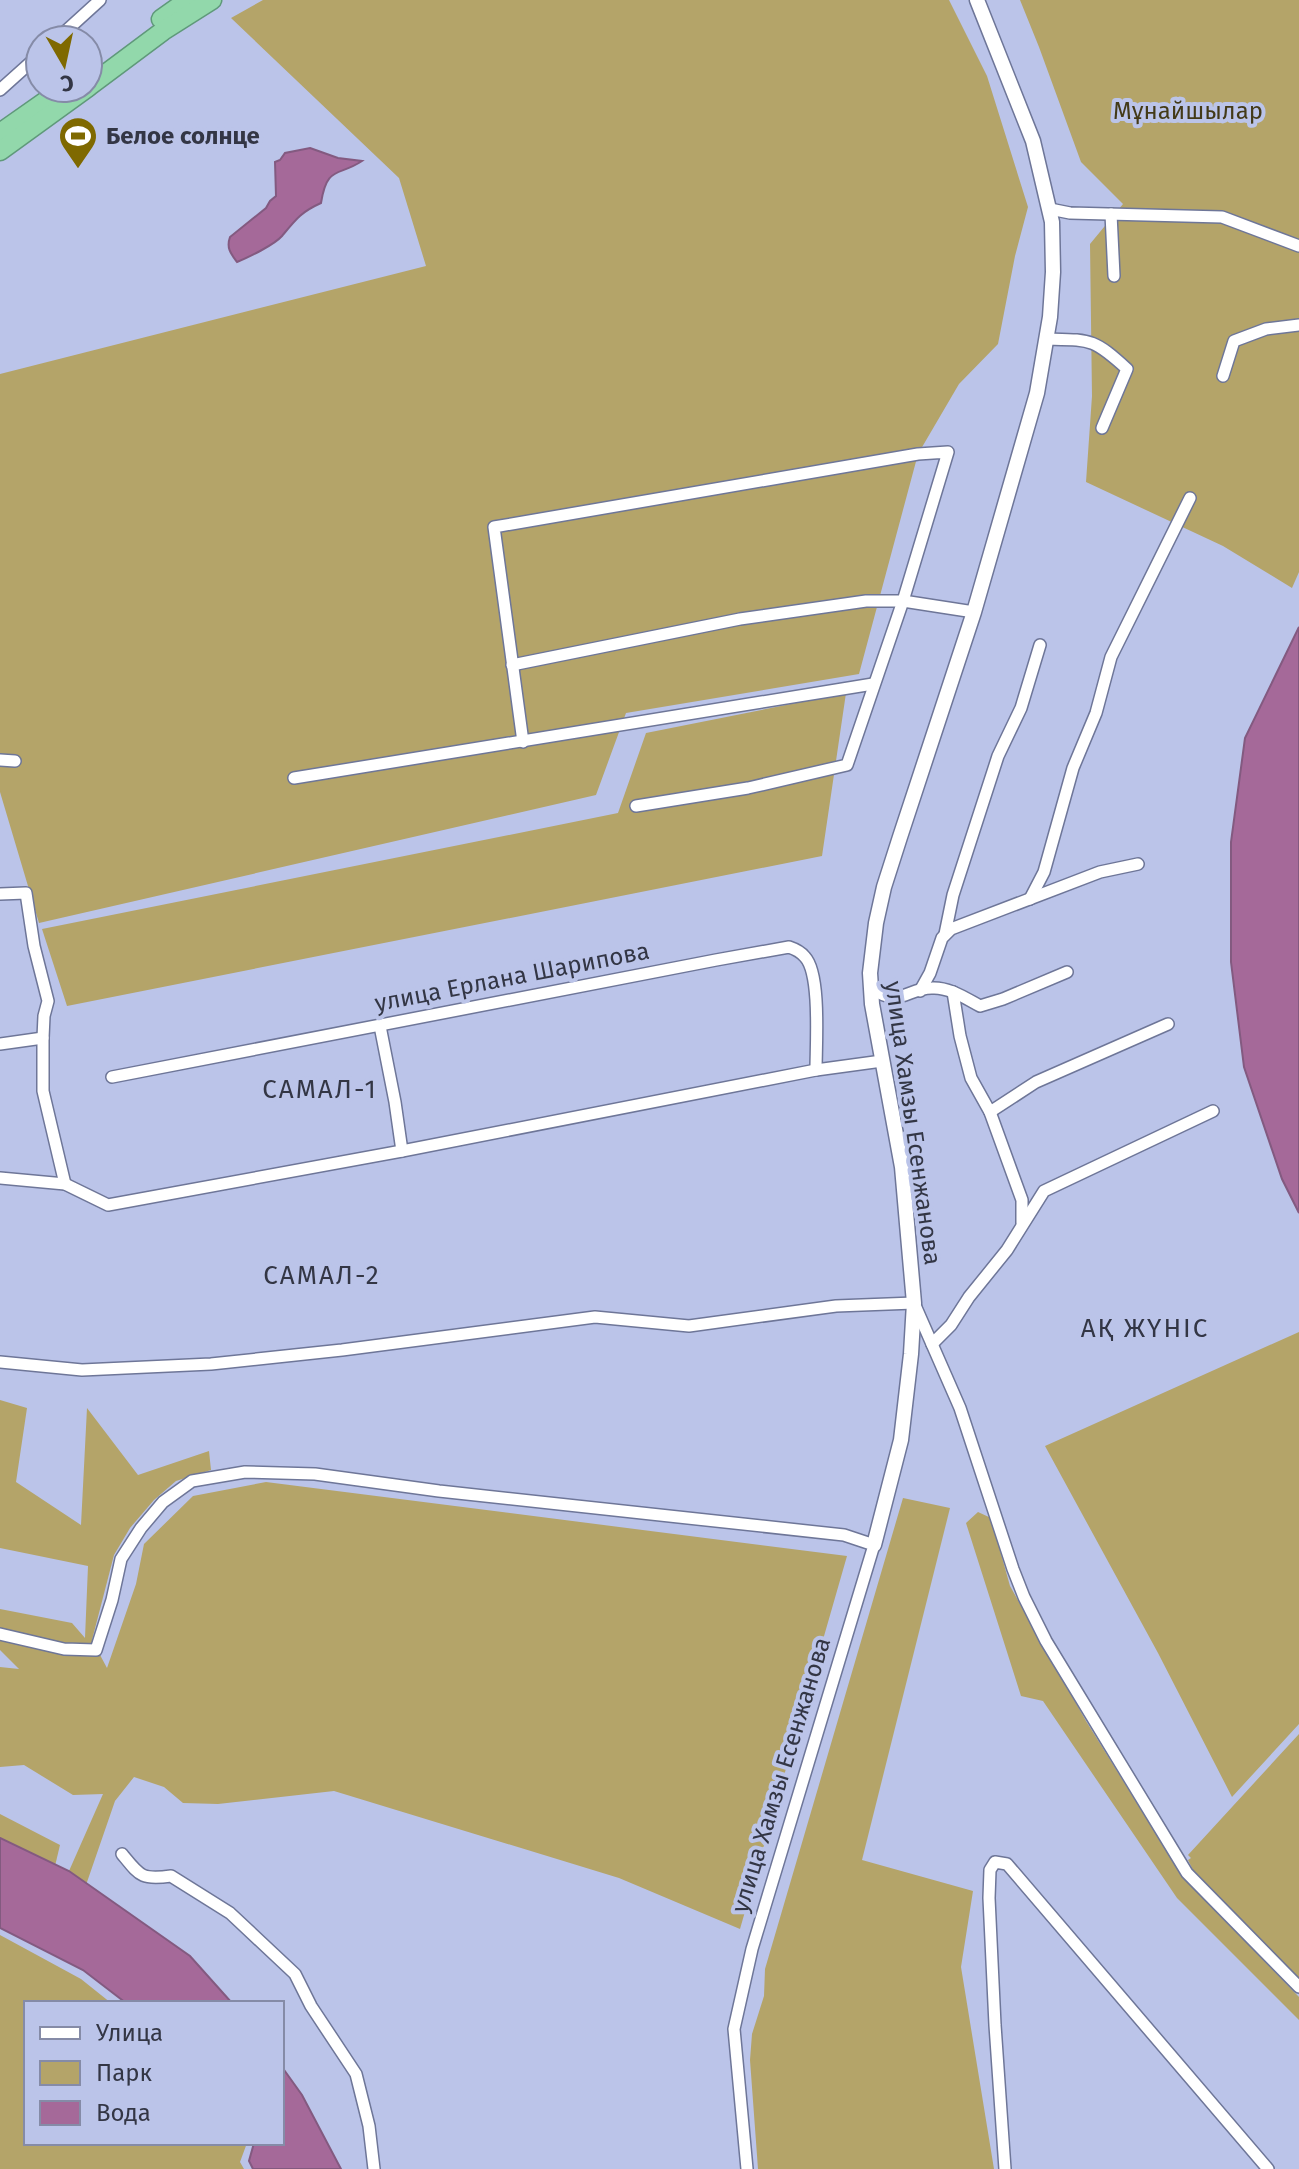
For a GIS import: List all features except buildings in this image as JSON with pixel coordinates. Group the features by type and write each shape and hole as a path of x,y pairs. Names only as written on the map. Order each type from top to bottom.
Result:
{"highway":[{"path":"104,60 188,0"},
{"path":"104,75 209,1"},
{"path":"0,133 41,104"},
{"path":"0,151 65,104"}],"street":[{"path":"74,24 100,0"},
{"name":"улица Хамзы Есенжанова","path":"747,2169 734,2029 752,1949 874,1545 901,1440 911,1354 914,1303 902,1167 871,988 876,923 884,887 974,612 1037,393 1046,339 1053,272 1050,209 1033,141 977,0"},
{"path":"0,90 24,68"},
{"path":"1050,209 1070,213 1222,217 1299,246"},
{"path":"1111,214 1114,276"},
{"path":"1223,376 1234,341 1266,329 1299,325"},
{"path":"1046,339 1088,340 1105,349 1127,369 1102,428"},
{"path":"523,742 494,527 918,454 948,452 903,601 847,765 748,788 636,806"},
{"path":"1030,899 1044,872 1073,768 1096,713 1111,657 1190,498"},
{"path":"512,665 740,619 866,601 903,601 974,612"},
{"path":"945,934 953,895 998,756 1021,708 1040,645"},
{"path":"294,778 873,684"},
{"path":"0,760 15,761"},
{"path":"920,991 942,938 951,929 1100,872 1138,864"},
{"path":"0,894 26,893 34,946 48,1001 43,1038 43,1091 65,1184"},
{"name":"улица Ерлана Шарипова","path":"112,1077 789,947 806,957 812,969 817,1015 816,1070"},
{"path":"871,988 883,996 900,997 931,987 953,992 980,1006 1067,972"},
{"path":"953,992 971,1078 990,1112 1022,1200 1022,1224"},
{"path":"990,1112 1036,1082 1168,1024"},
{"path":"380,1026 402,1151"},
{"path":"0,1044 43,1038"},
{"path":"0,1178 65,1184 108,1205 816,1070 882,1061"},
{"path":"932,1344 951,1325 1007,1250 1044,1191 1213,1111"},
{"path":"0,1362 82,1370 211,1364 595,1317 689,1326 836,1306 914,1303 960,1408 1013,1569 1046,1641 1187,1873 1299,1987"},
{"path":"0,1634 64,1649 96,1650 121,1559 141,1528 163,1502 192,1481 245,1472 315,1474 439,1491 844,1535 874,1545"},
{"path":"122,1854 140,1875 154,1878 171,1876 230,1913 295,1974 311,2006 356,2074 369,2126 374,2169"},
{"path":"1005,2169 989,1898 990,1870 995,1862 1007,1864 1268,2169"}],"green space":[{"path":"263,0 949,0 987,76 1028,207 998,344 959,384 918,454 859,674 626,713 596,795 39,923 0,792 0,374 426,266 399,178 231,18"},
{"name":"Мұнайшылар","path":"1020,0 1299,0 1299,572 1292,588 1223,546 1086,482 1092,396 1090,244 1123,204 1081,162"},
{"path":"846,693 822,856 67,1006 42,929 618,813 646,733"},
{"path":"1299,1332 1299,1724 1232,1797 1045,1446"},
{"path":"0,1400 27,1408 16,1482 81,1525 87,1408 138,1475 209,1451 211,1470 176,1481 154,1500 130,1528 114,1555 92,1640 107,1668 136,1584 144,1544 193,1496 266,1482 847,1556 740,1929 619,1878 334,1791 218,1804 183,1803 164,1787 134,1777 115,1801 86,1885 69,1871 103,1794 73,1795 24,1765 0,1767 0,1667 19,1669 0,1650 0,1609 72,1623 85,1638 88,1566 0,1548"},
{"path":"903,1498 950,1508 862,1860 973,1891 961,1967 994,2169 758,2169 750,2060 752,2034 764,1996 765,1969"},
{"path":"978,1512 991,1518 1010,1586 1086,1721 1183,1877 1299,1997 1299,2020 1177,1898 1043,1701 1021,1696 966,1523"},
{"path":"1299,1734 1299,1979 1193,1870 1188,1855"},
{"path":"0,1814 60,1845 55,1866 0,1838"},
{"path":"0,1935 81,1979 108,2001 24,2001 24,2145 246,2145 240,2162 244,2169 0,2169"}],"water":[{"path":"310,148 338,158 362,161 330,177 321,203 299,216 278,239 237,262 229,248 230,237 276,196 275,162 285,153"},
{"path":"1299,627 1299,1213 1282,1179 1244,1067 1231,962 1231,842 1245,738"},
{"path":"0,1838 69,1871 190,1956 230,2001 123,2001 83,1970 0,1928"},
{"path":"284,2070 302,2095 341,2169 253,2169 249,2161 253,2145 284,2145"}],"place":[{"name":"Белое солнце","path":"78,170"}],"district":[{"name":"САМАЛ-1","path":"320,1089"},
{"name":"САМАЛ-2","path":"322,1275"},
{"name":"АҚ ЖҮНІС","path":"1145,1328"}]}
